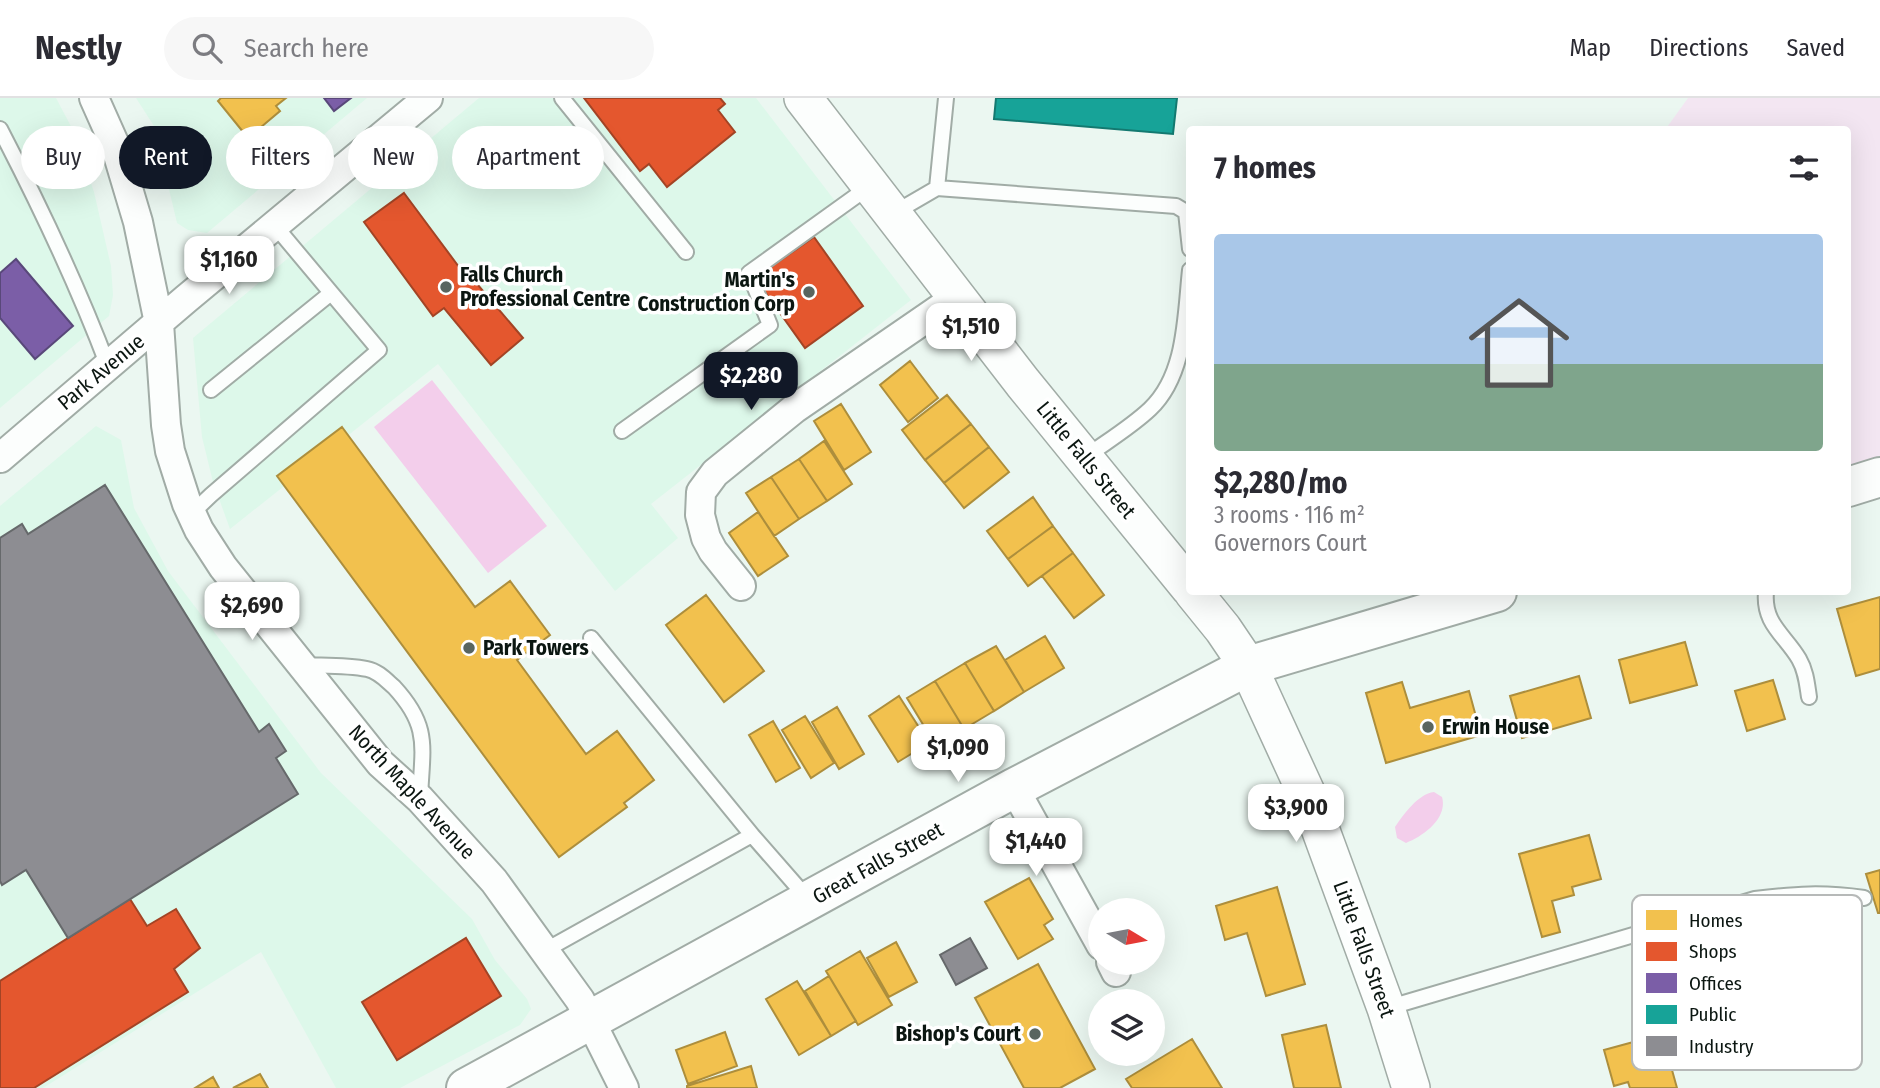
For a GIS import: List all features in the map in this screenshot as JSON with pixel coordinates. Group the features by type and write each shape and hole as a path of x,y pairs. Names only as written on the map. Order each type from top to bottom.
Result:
{"main road":[{"path":"1851,486 1880,477"},
{"name":"Great Falls Street","path":"466,1088 1014,788 1248,666 1487,595"}],"street":[{"name":"North Maple Avenue","path":"94,98 115,145 138,222 159,323 170,451 191,514 223,567 380,763 420,799 494,881 592,1019 624,1088"},
{"name":"Park Avenue","path":"0,458 428,98"},
{"name":"Little Falls Street","path":"803,98 957,297 1186,584"},
{"path":"741,586 713,551 706,538 700,515 701,492 715,473 794,409 957,297"},
{"name":"Little Falls Street","path":"1195,595 1248,666 1310,801 1386,1008 1411,1088"},
{"path":"1014,788 1088,922"}],"lane":[{"path":"562,98 686,251"},
{"path":"937,188 946,98"},
{"path":"0,129 51,232 108,366"},
{"path":"622,431 770,325 749,274 871,186"},
{"path":"893,214 937,188 1176,206 1186,212"},
{"path":"191,514 379,350 276,227"},
{"path":"211,390 331,293"},
{"path":"1084,458 1151,408 1167,388 1177,364 1186,307"},
{"path":"1766,595 1768,615 1801,662 1809,697"},
{"path":"591,638 752,835 809,900"},
{"path":"301,664 374,671 404,698 419,720 422,730 420,799"},
{"path":"544,951 752,835"},
{"path":"1798,895 1838,895"},
{"path":"1386,1008 1632,935"}],"shaded area":[{"path":"0,98 56,98 71,126 21,126 21,189 93,189 111,266 113,295 109,316 0,408"},
{"path":"136,98 367,98 334,126 226,126 226,189 259,189 207,233 188,230 177,223 169,189 212,189 212,126 154,126"},
{"path":"479,98 756,98 911,300 651,504 678,538 615,591 438,364 230,529 213,482 202,437 193,338 371,189 438,189 438,132"},
{"path":"1688,98 1880,98 1880,463 1851,469 1851,126 1668,126"},
{"path":"432,380 547,526 488,573 374,427"},
{"path":"96,426 121,440 134,508 168,571 321,773 472,919 495,960 527,999 531,1009 520,1025 400,1088 336,1088 261,952 43,1088 0,1088 0,506"},
{"path":"1434,792 1442,797 1443,805 1438,819 1420,836 1406,843 1397,838 1395,827 1407,811 1422,796"}],"building: Homes":[{"path":"221,98 286,98 276,106 280,111 262,126 238,126 218,101"},
{"path":"910,361 938,398 908,422 880,385"},
{"path":"947,395 971,424 925,460 902,430"},
{"path":"841,404 871,452 844,470 814,421"},
{"path":"971,424 989,447 944,483 925,460"},
{"name":"Park Towers","path":"342,427 475,607 510,581 550,635 517,660 586,754 617,731 654,780 624,803 627,807 559,857 277,476"},
{"path":"824,441 852,484 827,501 799,459"},
{"path":"989,447 1009,472 964,508 944,483"},
{"path":"799,459 827,501 799,519 771,477"},
{"path":"771,477 799,519 774,536 746,493"},
{"path":"1033,497 1053,526 1008,559 987,531"},
{"path":"758,512 788,556 758,576 729,533"},
{"path":"1053,526 1073,553 1028,586 1008,559"},
{"path":"1073,553 1104,595 1074,618 1042,576"},
{"path":"706,595 764,671 724,702 666,625"},
{"path":"1880,597 1880,669 1856,676 1837,609"},
{"path":"1045,636 1064,668 1024,692 1005,660"},
{"path":"1685,642 1697,685 1630,703 1619,660"},
{"path":"996,646 1024,692 994,711 965,663"},
{"path":"965,663 994,711 964,729 935,681"},
{"path":"1579,676 1591,718 1522,738 1510,696"},
{"path":"1773,680 1785,719 1747,731 1735,691"},
{"path":"935,681 964,729 936,746 907,698"},
{"name":"Erwin House","path":"1402,682 1410,708 1469,691 1481,735 1386,763 1366,693"},
{"path":"899,696 929,743 898,762 869,716"},
{"path":"837,707 864,754 839,769 812,722"},
{"path":"805,716 834,763 811,778 782,730"},
{"path":"773,721 800,768 776,782 749,735"},
{"path":"1589,835 1601,879 1572,887 1574,895 1552,901 1560,932 1542,937 1519,854"},
{"path":"1880,870 1880,913 1878,913 1866,874"},
{"path":"1029,878 1053,919 1044,925 1053,939 1018,959 985,902"},
{"path":"1277,887 1305,984 1266,996 1247,933 1225,940 1216,906"},
{"path":"896,942 917,982 889,997 867,958"},
{"path":"860,951 892,1005 858,1025 826,971"},
{"name":"Bishop's Court","path":"1038,964 1088,1056 1088,1066 1093,1066 1095,1069 1060,1088 1024,1088 975,998"},
{"path":"829,976 856,1021 831,1036 805,991"},
{"path":"797,981 831,1036 799,1055 766,999"},
{"path":"1326,1025 1341,1088 1294,1088 1282,1035"},
{"path":"725,1032 737,1066 688,1084 676,1050"},
{"path":"1192,1039 1222,1088 1132,1088 1126,1079 1147,1066 1165,1066 1165,1055"},
{"path":"1632,1042 1632,1070 1672,1070 1677,1088 1630,1088 1628,1082 1614,1086 1604,1050"},
{"path":"751,1066 757,1088 687,1088 687,1086"},
{"path":"260,1074 268,1088 233,1088"},
{"path":"213,1077 219,1088 195,1088"}],"building: Shops":[{"path":"584,98 720,98 725,104 718,110 735,132 667,187 649,164 640,171"},
{"name":"Falls Church Professional Centre","path":"404,193 459,267 461,265 523,338 491,365 444,308 433,316 364,222"},
{"name":"Martin's Construction Corp","path":"814,237 863,306 805,348 755,278"},
{"path":"130,899 147,926 176,909 200,948 174,969 188,992 34,1088 0,1088 0,981"},
{"path":"466,938 501,996 397,1060 362,1002"}],"building: Offices":[{"path":"324,98 351,98 334,111"},
{"path":"16,259 73,326 35,359 0,318 0,273"}],"building: Public":[{"path":"996,98 1177,98 1173,134 994,119"}],"building: Industry":[{"path":"105,485 259,732 269,724 286,751 276,758 298,794 68,938 26,870 2,885 0,881 0,538 22,524 28,534"},
{"path":"970,938 987,968 956,985 940,955"}],"place":[{"name":"Falls Church Professional Centre","path":"446,287"},
{"name":"Martin's Construction Corp","path":"809,292"},
{"name":"Park Towers","path":"469,648"},
{"name":"Erwin House","path":"1428,727"},
{"name":"Bishop's Court","path":"1035,1034"}]}
